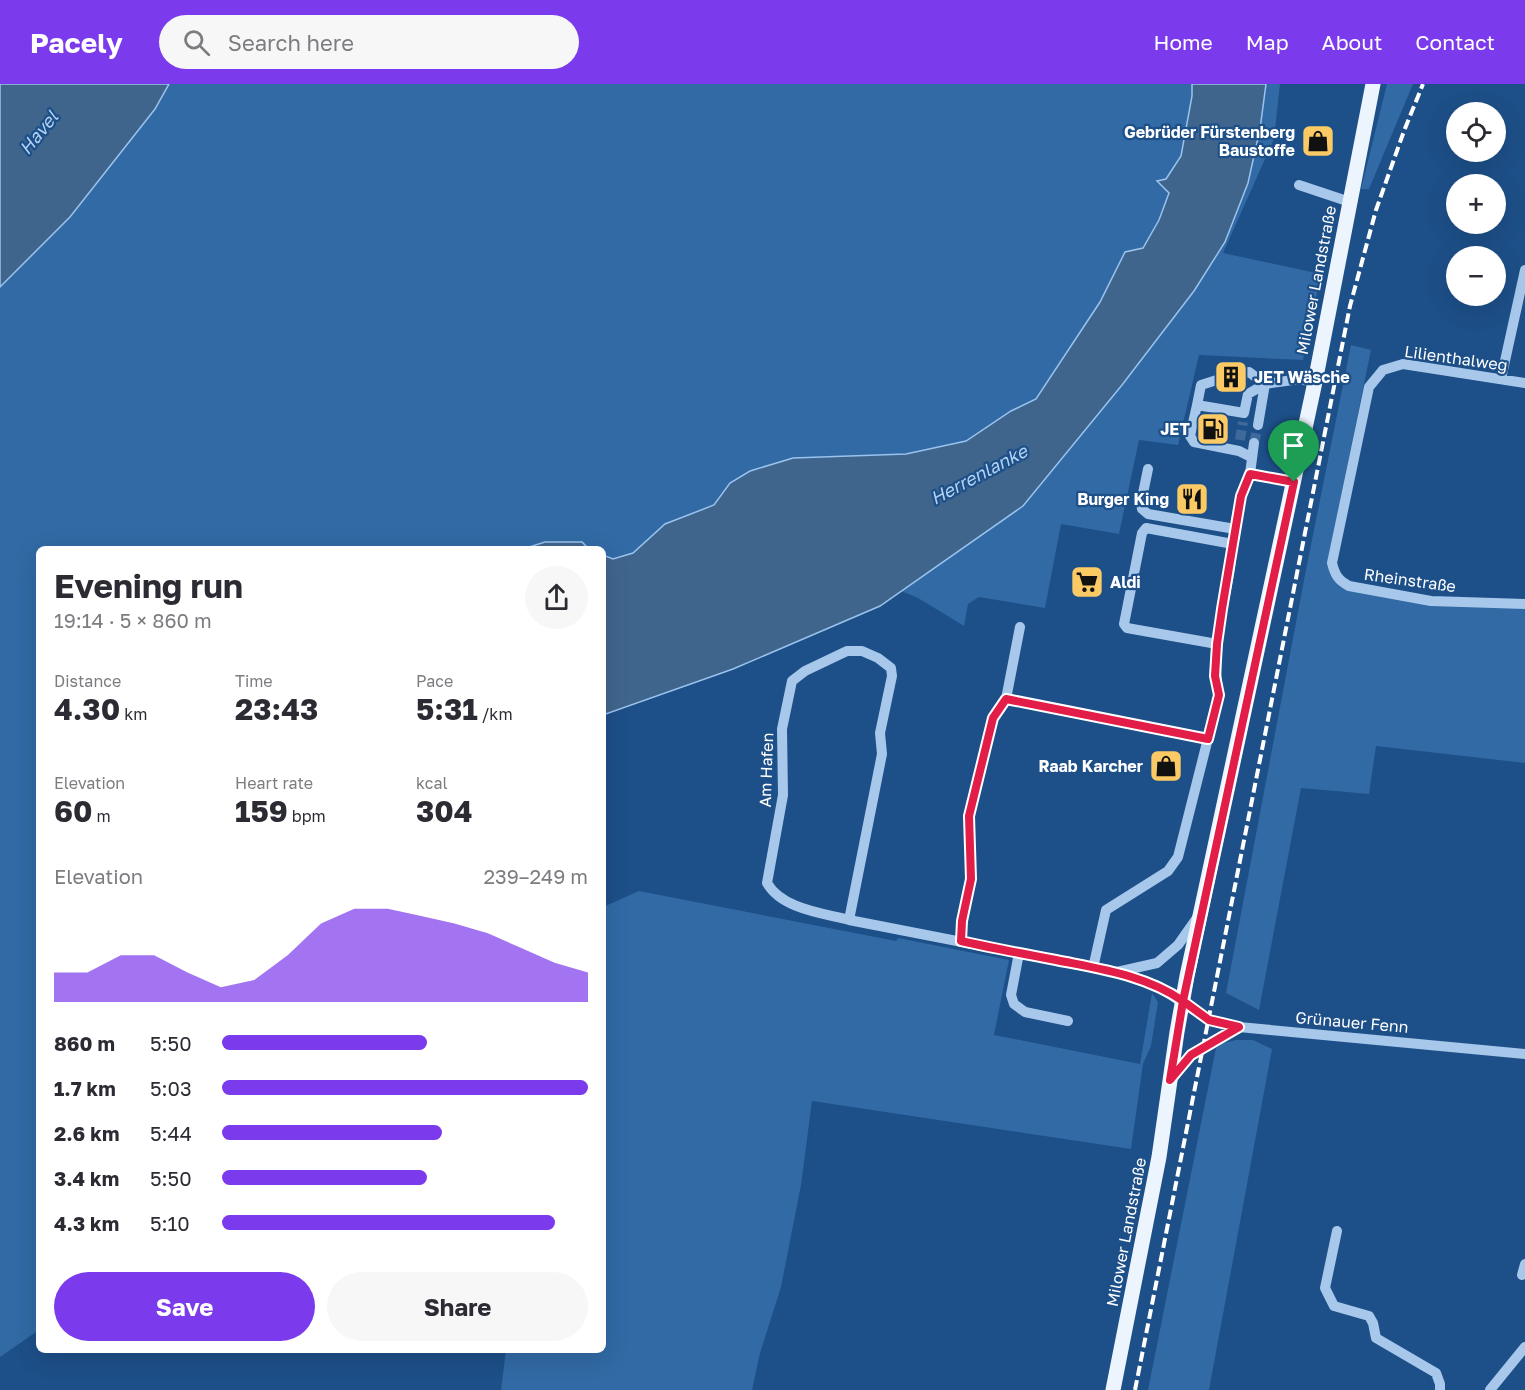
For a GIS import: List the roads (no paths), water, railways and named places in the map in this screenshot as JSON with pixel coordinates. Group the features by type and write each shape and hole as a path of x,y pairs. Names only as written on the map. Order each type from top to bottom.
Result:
{"main road":[{"name":"Milower Landstraße","path":"1113,1390 1159,1157 1183,1001 1315,382 1373,84"}],"street":[{"path":"1299,185 1350,202"},
{"path":"1501,379 1525,270"},
{"name":"Lilienthalweg","path":"1334,572 1332,563 1370,387 1383,370 1403,364 1525,383"},
{"path":"1242,374 1249,372 1265,384"},
{"path":"1220,379 1201,385 1191,436 1194,442 1239,445 1251,457"},
{"path":"1197,405 1244,417 1248,394 1265,384 1300,379 1315,382"},
{"path":"1258,425 1265,384"},
{"path":"1093,968 1106,910 1168,871 1178,858 1219,695 1215,676 1217,644 1241,496 1250,474 1254,443"},
{"path":"1148,469 1141,503 1142,509 1148,514 1235,529"},
{"path":"1250,474 1294,482"},
{"path":"1217,644 1126,628 1124,624 1142,533 1146,528 1233,543"},
{"name":"Rheinstraße","path":"1334,572 1339,580 1350,586 1431,601 1525,604"},
{"path":"961,941 962,921 971,879 969,816 993,718 1006,699 1020,627"},
{"name":"Am Hafen","path":"849,920 882,754 880,733 892,676 891,668 878,658 862,651 847,651 804,671 792,681 782,729 783,795 766,883 773,894 806,909 849,920 1116,972 1156,985 1183,1001"},
{"path":"1006,699 1208,739"},
{"name":"Milower Landstraße","path":"1116,972 1157,963 1178,945 1202,911"},
{"path":"1019,953 1011,995 1014,1004 1024,1011 1068,1021"},
{"name":"Grünauer Fenn","path":"1183,1001 1209,1020 1239,1027 1525,1054"},
{"path":"1170,1080 1191,1055 1239,1027"},
{"path":"1336,1231 1325,1288 1334,1306 1368,1316 1373,1323 1376,1338 1436,1373 1440,1390"},
{"path":"1490,1390 1525,1347"}],"water":[{"name":"Havel","path":"0,84 169,84 155,109 70,217 0,287"},
{"name":"Herrenlanke","path":"1192,84 1266,84 1260,129 1248,183 1225,242 1194,291 1122,385 1023,506 880,606 733,669 606,714 606,556 613,559 633,553 665,524 714,505 730,483 750,471 793,458 906,454 966,441 1011,411 1036,399 1100,302 1125,252 1143,248 1159,220 1169,193 1157,181 1166,179 1181,156 1192,96"},
{"path":"545,542 582,542 586,546 532,546"}],"tunnel":[{"path":"1220,379 1242,374"},
{"path":"1240,440 1243,422"},
{"path":"1254,443 1258,425"}],"railway":[{"path":"1135,1390 1350,306 1376,210 1423,84"}],"place":[{"name":"Gebrüder Fürstenberg Baustoffe","path":"1318,141"},
{"name":"JET Wäsche","path":"1231,377"},
{"name":"JET","path":"1213,429"},
{"name":"Burger King","path":"1192,499"},
{"name":"Aldi","path":"1087,582"},
{"name":"Raab Karcher","path":"1166,766"}]}
